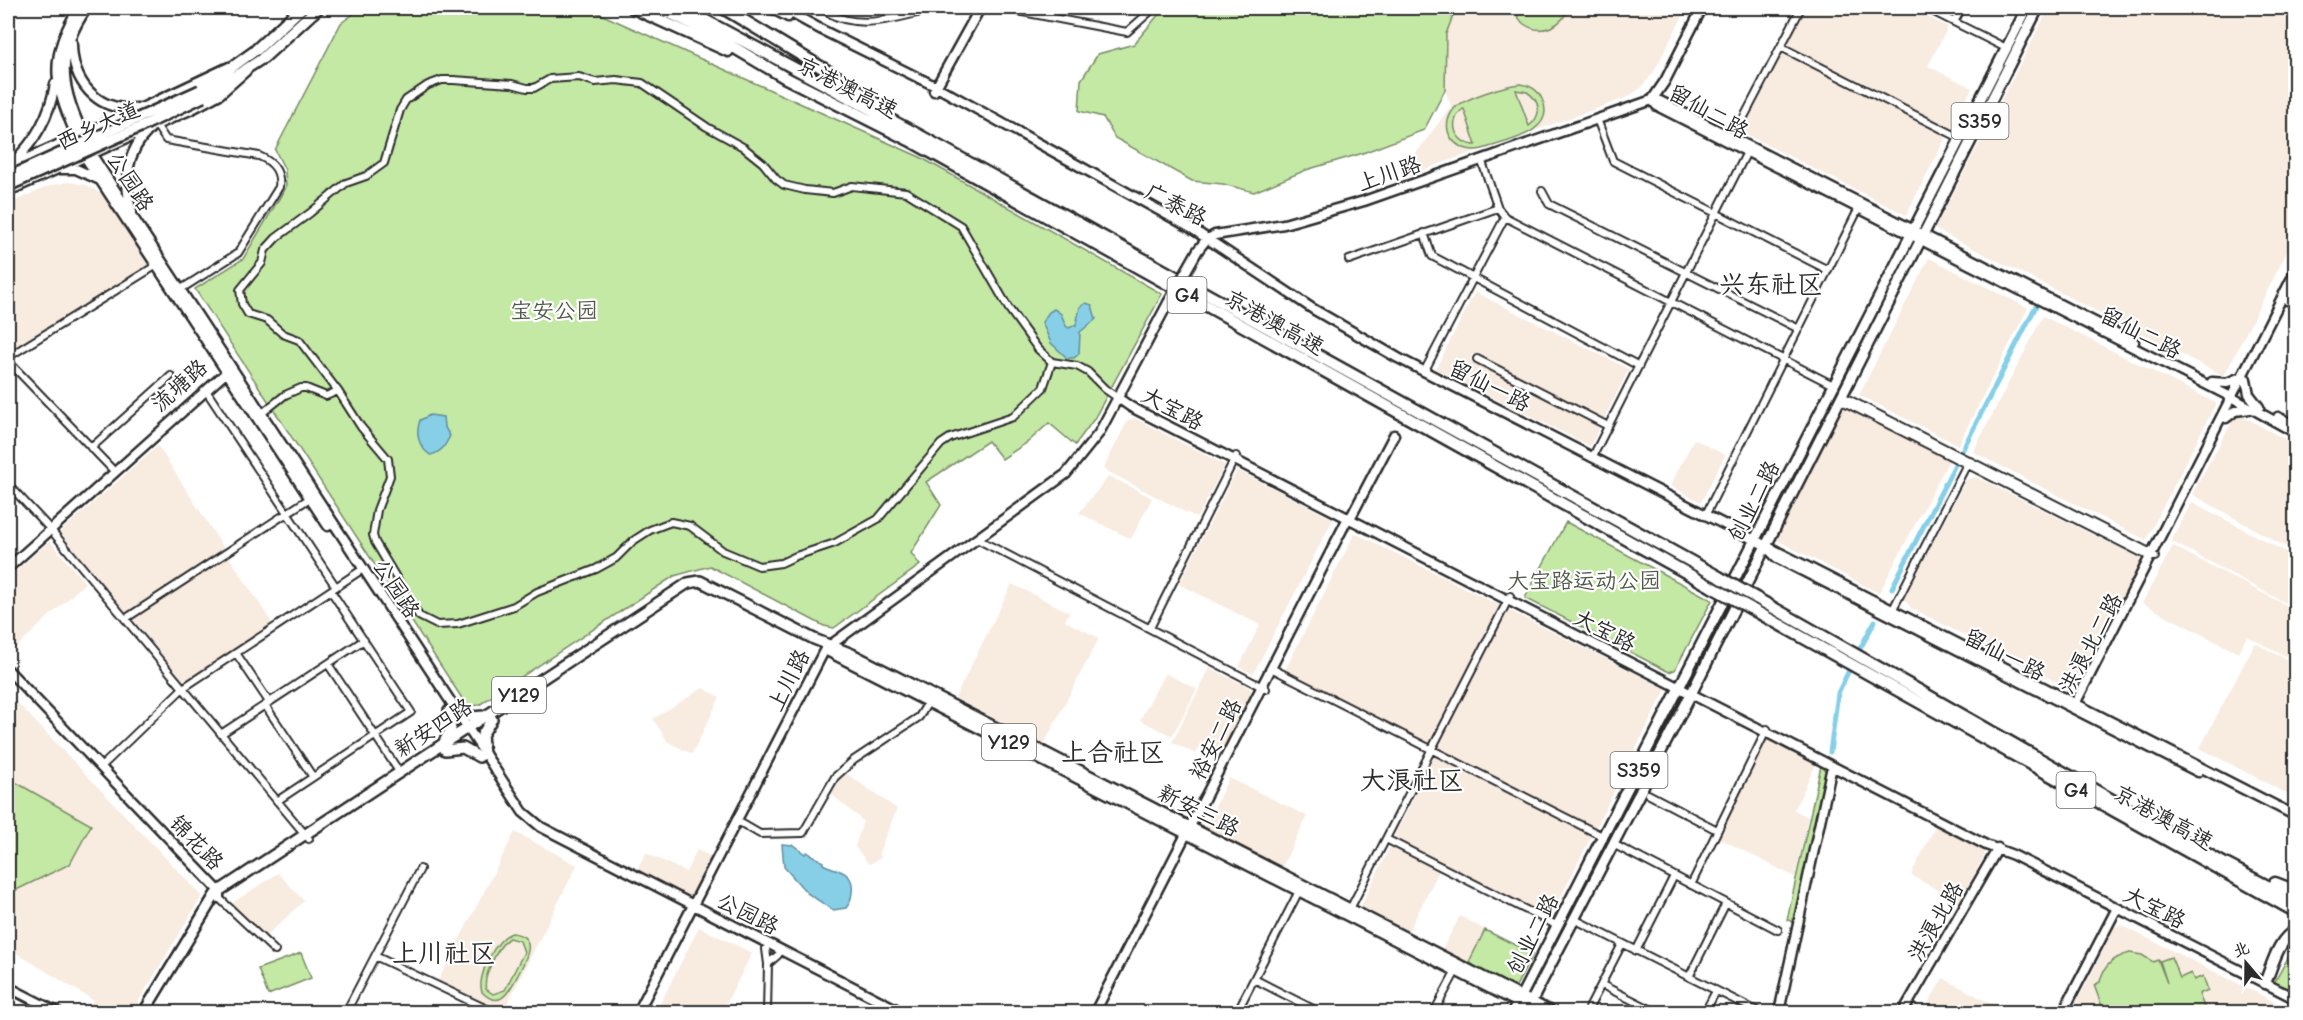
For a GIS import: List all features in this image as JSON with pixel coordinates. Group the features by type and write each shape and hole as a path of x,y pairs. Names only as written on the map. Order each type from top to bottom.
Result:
{"highway":[{"path":"283,27 293,8"},
{"path":"260,54 301,8"},
{"path":"260,54 303,23 316,8"},
{"path":"633,8 784,77"},
{"name":"京港澳高速","path":"659,8 701,28 784,77 909,140 2295,912"},
{"name":"京港澳高速","path":"682,8 915,133 1719,577 2295,901"},
{"path":"723,8 844,81 915,133"},
{"name":"京港澳高速","path":"2196,847 2295,891"},
{"path":"2265,983 2282,942 2295,931"}],"main road":[{"name":"公园路","path":"79,8 62,40 57,61 56,78 60,97 103,183 157,265 178,291"},
{"name":"公园路","path":"80,135 64,78 66,54 73,33 87,8"},
{"name":"广泰路","path":"771,8 820,35 935,89"},
{"name":"广泰路","path":"782,8 935,89 1188,233 1206,240"},
{"path":"935,89 980,8"},
{"path":"1652,99 1660,90 1700,8"},
{"name":"创业二路","path":"1531,1009 1541,983 1841,398 1960,138 2027,8"},
{"name":"创业二路","path":"1514,1012 1835,386 2038,8"},
{"path":"73,33 73,63 80,82 89,93 110,107 128,109 146,106"},
{"path":"202,94 260,54"},
{"path":"8,166 127,115 214,73 244,65"},
{"path":"8,191 220,94 241,77 244,65"},
{"path":"8,166 27,147 41,127 50,105 56,78"},
{"name":"西乡大道","path":"8,177 202,94"},
{"name":"西乡大道","path":"8,186 156,121 202,94"},
{"name":"留仙二路","path":"1652,99 1733,138 1748,149"},
{"name":"留仙二路","path":"1652,99 1657,106 1748,149 2234,396 2295,433"},
{"name":"上川路","path":"644,1011 829,648 980,541 1066,474 1099,433 1168,303 1206,240 1232,231 1284,224 1364,201 1652,99"},
{"path":"127,115 122,119 120,127 124,134 133,135"},
{"path":"135,221 128,195 128,168 135,148 147,132 156,125"},
{"name":"公园路","path":"89,155 135,221 310,498 361,571"},
{"path":"32,156 41,157 45,162 47,174"},
{"path":"47,174 76,169 94,176 103,183"},
{"name":"留仙二路","path":"1916,235 2212,382 2234,396"},
{"name":"留仙一路","path":"1206,240 1323,315 1425,372 1755,542 1780,551 2061,695 2076,706 2295,822"},
{"name":"洪浪北二路","path":"2244,378 2295,270"},
{"name":"洪浪北二路","path":"2076,706 2234,396 2295,283"},
{"name":"公园路","path":"228,370 261,414 482,755 514,810 533,829 902,1012"},
{"name":"流塘路","path":"8,561 207,392 228,370"},
{"name":"流塘路","path":"8,568 112,469 228,370"},
{"path":"2212,382 2227,383 2244,378 2248,394 2257,409 2240,410 2226,418"},
{"name":"洪浪北二路","path":"2076,706 2152,555 2226,418 2234,396"},
{"name":"大宝路","path":"1118,398 1131,407 2295,999"},
{"name":"留仙二路","path":"2257,409 2295,426"},
{"name":"裕安二路","path":"1100,1012 1190,831 1394,435"},
{"name":"留仙一路","path":"1765,547 1777,558 2295,816"},
{"name":"新安四路","path":"307,837 688,583 706,582 829,648"},
{"name":"新安三路","path":"829,648 927,704 1350,909 1520,1000 1531,1009 1552,1012"},
{"name":"新安三路","path":"829,648 852,654 1190,831 1299,891 1456,971 1502,991"},
{"name":"锦花路","path":"8,670 217,895"},
{"name":"锦花路","path":"8,678 217,895"},
{"path":"2061,695 2067,698 2076,696 2084,688"},
{"path":"452,710 471,717 490,717 482,735 482,755 463,747 443,747 451,729 452,710"},
{"name":"大宝路","path":"1767,730 1986,845 1998,848"},
{"name":"新安四路","path":"144,1012 217,895 443,747"},
{"path":"1779,1012 1832,766"},
{"name":"裕安二路","path":"1095,1012 1190,831"},
{"name":"洪浪北路","path":"1903,1012 1998,848"},
{"name":"新安四路","path":"150,1012 217,895"},
{"path":"2063,1012 2116,908"},
{"name":"公园路","path":"694,909 766,949 890,1012"},
{"path":"1509,1012 1502,991 1521,987 1530,980"},
{"path":"1541,983 1542,1000 1552,1012"},
{"path":"8,987 57,1012"},
{"path":"8,999 33,1012"}],"street":[{"path":"829,14 842,19 861,21 890,18 911,10 938,8"},
{"path":"1001,8 1126,32 1154,8"},
{"path":"1733,138 1801,8"},
{"path":"1926,8 2006,48"},
{"path":"1954,22 1962,8"},
{"path":"1781,47 1960,138"},
{"path":"1052,362 1043,388 1022,410 1002,423 950,438 941,444 878,519 835,543 781,563 759,566 723,551 690,526 671,522 650,530 616,558 596,569 537,592 514,606 477,619 436,625 419,616 375,542 374,524 390,476 388,459 361,427 338,391 299,340 283,334 267,320 248,314 242,304 240,290 262,263 265,250 276,238 304,218 345,183 378,170 384,163 395,122 406,100 428,85 442,80 512,84 534,88 550,79 579,77 595,82 633,81 642,83 707,127 743,147 763,163 784,185 833,193 852,186 895,189 912,194 927,206 961,225 1009,309 1030,339 1052,362 1077,366 1088,372 1104,389 1118,398"},
{"path":"1597,119 1613,161 1828,270"},
{"path":"156,125 166,140 259,156 270,161 280,178 279,187 238,253 178,291"},
{"path":"1592,458 1748,149"},
{"path":"1481,159 1498,208 1505,217 1835,386"},
{"path":"1542,191 1548,204 1799,329"},
{"path":"1349,260 1498,208"},
{"path":"1705,516 1857,212"},
{"path":"1425,372 1505,217"},
{"path":"1424,233 1432,256 1639,366"},
{"path":"112,469 8,359 157,265"},
{"path":"1477,359 1608,426"},
{"path":"91,448 171,376"},
{"path":"261,414 293,390 306,388 326,396 338,391"},
{"path":"207,392 287,513 364,640 411,712 277,801"},
{"path":"1841,398 2152,555"},
{"path":"1150,628 1235,458"},
{"path":"1893,609 1968,463"},
{"path":"8,484 49,528 307,837"},
{"path":"125,619 310,498"},
{"path":"980,541 1263,688"},
{"path":"100,767 183,688 361,571"},
{"path":"1350,909 1509,598"},
{"path":"221,734 364,640"},
{"path":"236,653 313,777"},
{"path":"328,664 400,773"},
{"path":"1273,669 1604,837"},
{"path":"738,823 760,834 803,833 835,777 854,760 909,725 920,715 927,704"},
{"path":"1691,885 1767,730"},
{"path":"1648,795 1717,830"},
{"path":"1386,839 1558,926"},
{"path":"1613,844 1778,930"},
{"path":"346,1012 420,869"},
{"path":"1636,951 1674,876"},
{"path":"1237,1012 1299,891"},
{"path":"217,895 275,951"},
{"path":"1689,977 1726,903"},
{"path":"1574,919 1759,1012"},
{"path":"1587,1012 1622,944"},
{"path":"766,949 767,1012"},
{"path":"768,964 778,955"},
{"path":"375,956 493,1012"},
{"path":"1434,1012 1456,971"},
{"path":"1254,980 1319,1012"},
{"path":"1602,984 1656,1012"},
{"path":"1705,1012 1716,991"}],"shaded area":[{"path":"1456,8 1512,8 1518,16 1567,13 1568,8 1683,8 1685,12 1653,73 1641,88 1626,98 1406,176 1404,170 1451,106 1445,90 1446,34"},
{"path":"1804,8 1910,8 1948,27 1928,66 1972,88 1951,129 1785,45"},
{"path":"2049,8 2295,8 2295,236 2224,376 1935,229"},
{"path":"1781,52 1947,135 1906,215 1741,132"},
{"path":"67,182 86,185 102,194 149,266 8,353 8,204 49,186"},
{"path":"1929,258 2028,308 1958,445 1859,395"},
{"path":"1475,292 1629,369 1604,419 1472,354 1470,360 1601,425 1590,446 1436,369"},
{"path":"2043,316 2216,403 2146,540 1973,452"},
{"path":"1845,406 1949,460 1879,593 1775,539"},
{"path":"2237,413 2295,445 2295,552 2192,494"},
{"path":"1134,418 1225,465 1197,518 1103,469 1128,420"},
{"path":"1694,439 1725,455 1701,502 1670,486"},
{"path":"158,446 225,550 128,614 60,532"},
{"path":"1237,470 1333,519 1253,674 1239,667 1260,625 1179,584"},
{"path":"1109,476 1152,498 1131,539 1079,513"},
{"path":"1976,477 2142,559 2074,691 1911,608 1904,599 1966,480"},
{"path":"2192,502 2295,557 2295,608 2171,541"},
{"path":"1355,533 1666,689 1549,920 1392,841 1438,749 1284,672"},
{"path":"50,541 85,583 8,655 8,578"},
{"path":"2173,546 2295,610 2295,646 2289,658 2247,636 2238,653 2142,603"},
{"path":"228,555 274,626 185,682 132,618"},
{"path":"1012,584 1069,612 1065,621 1099,638 1044,744 955,698"},
{"path":"2255,643 2291,662 2295,655 2295,798 2200,748"},
{"path":"1210,668 1250,688 1252,693 1222,751 1202,741 1196,754 1172,742"},
{"path":"1165,673 1197,689 1172,736 1140,720"},
{"path":"703,688 720,697 692,754 668,742 653,719"},
{"path":"8,693 202,896 132,1012 86,1012 93,1000 13,951 8,960 8,894 69,864 91,825 8,778"},
{"path":"1768,738 1817,762 1794,810 1808,817 1795,877 1719,838"},
{"path":"847,774 897,809 879,852 881,858 869,864 855,847 863,821 830,793 840,779"},
{"path":"1229,778 1307,816 1282,867 1204,828"},
{"path":"1936,825 1983,849 1985,854 1959,902 1911,875"},
{"path":"515,832 577,865 503,1012 438,981"},
{"path":"1390,847 1439,871 1408,932 1360,908"},
{"path":"697,850 712,857 689,898 637,870 646,853 686,872"},
{"path":"278,873 304,901 265,937 231,904"},
{"path":"1460,916 1485,930 1468,964 1442,950"},
{"path":"2121,925 2295,1012 2072,1012 2115,927"},
{"path":"699,927 752,953 722,1012 662,1012 657,1010"},
{"path":"1943,978 2007,1012 1923,1012"}],"green space":[{"name":"宝安公园","path":"362,8 587,8 920,157 1162,294 1094,419 1075,445 1049,423 1028,442 1002,459 988,441 926,482 941,505 911,553 920,565 834,628 824,626 710,566 674,576 479,705 467,706 195,289 243,259 286,187 285,170 275,150 341,23"},
{"path":"1164,8 1456,8 1446,34 1445,90 1424,130 1360,154 1306,170 1254,192 1223,184 1192,181 1115,138 1103,117 1079,111 1081,80 1098,54 1134,44"},
{"path":"1512,8 1568,8 1556,24 1537,29 1524,24"},
{"path":"1520,84 1533,88 1542,99 1545,110 1543,120 1537,127 1517,138 1477,150 1460,146 1454,141 1447,127 1453,110 1474,97","holes":["1516,90 1527,92 1537,104 1538,113 1529,126","1464,109 1476,145 1463,141 1456,132 1455,120"]},
{"name":"大宝路运动公园","path":"1566,522 1712,600 1675,670 1669,672 1525,598"},
{"path":"1822,761 1832,766 1800,923 1787,920"},
{"path":"8,778 91,825 70,864 8,894"},
{"path":"1485,930 1533,954 1515,988 1468,964"},
{"path":"512,933 525,939 528,943 527,955 509,991 505,996 495,1000 482,992 482,977 494,949","holes":["509,938 520,941 524,952 505,990 493,994 486,989 485,984 492,962 505,941"]},
{"path":"2295,945 2295,994 2274,983"},
{"path":"301,953 311,978 268,995 258,969"},
{"path":"2130,953 2142,955 2153,962 2158,960 2167,983 2160,961 2171,957 2180,978 2191,973 2194,980 2203,976 2208,990 2199,994 2206,1012 2104,1012 2094,985 2100,982 2101,976 2110,963"}],"water":[{"path":"1086,303 1092,305 1096,319 1080,332 1079,354 1074,358 1067,358 1051,343 1042,322 1054,309 1061,314 1066,326 1069,328 1076,325 1080,307"},
{"path":"430,415 443,417 444,426 450,436 442,449 430,455 420,444 418,431 420,420"},
{"path":"782,844 793,845 805,854 807,852 823,864 850,878 852,892 846,908 833,910 807,893 784,867"}],"waterway":[{"path":"1892,588 2036,306"},
{"path":"1856,656 1875,621"},
{"path":"1830,752 1838,693 1852,664"}],"district":[{"name":"兴东社区","path":"1771,284"},
{"name":"上合社区","path":"1113,752"},
{"name":"大浪社区","path":"1412,780"},
{"name":"上川社区","path":"444,953"}]}
